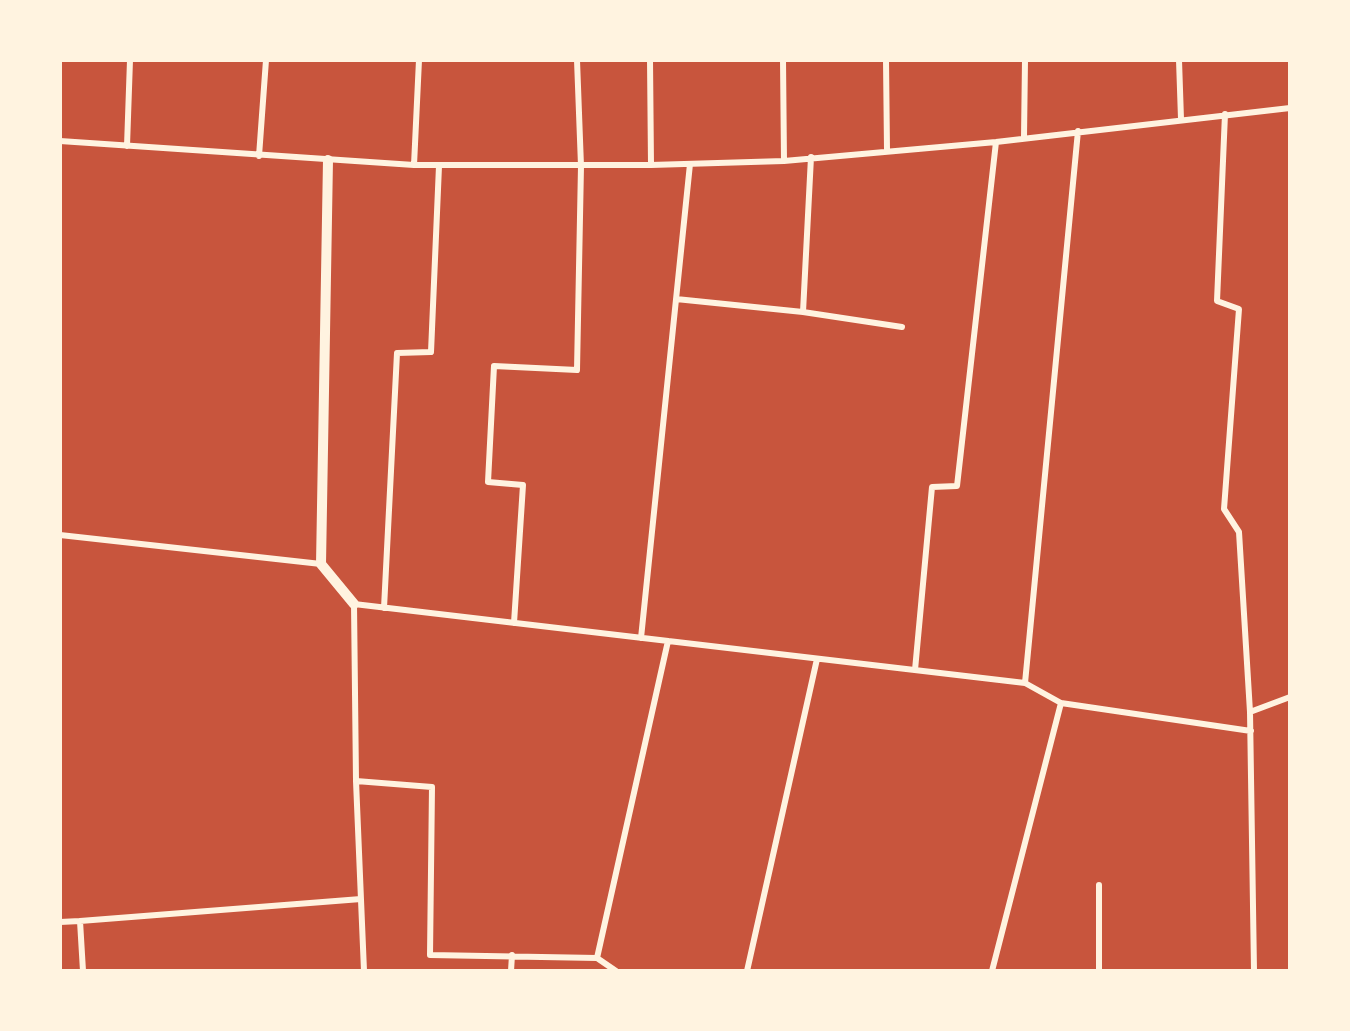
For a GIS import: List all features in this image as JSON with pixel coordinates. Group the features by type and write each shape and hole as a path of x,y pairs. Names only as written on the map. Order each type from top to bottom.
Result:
{"street":[{"path":"127,146 130,60"},
{"path":"259,156 266,60"},
{"path":"414,165 419,60"},
{"path":"514,623 523,485 488,482 494,366 577,370 581,166 577,60"},
{"path":"650,60 651,165"},
{"path":"783,60 784,161"},
{"path":"885,60 887,150"},
{"path":"1024,137 1025,60"},
{"path":"1179,60 1181,119"},
{"path":"60,141 259,156 440,166 690,164 784,161 996,142 1290,108"},
{"path":"1225,114 1217,301 1239,309 1224,509 1239,532 1251,731 1254,971"},
{"path":"1025,683 1078,132"},
{"path":"915,670 932,487 957,486 996,142"},
{"path":"803,312 811,157"},
{"path":"328,160 321,564 354,604 356,782 364,971"},
{"path":"641,638 690,164"},
{"path":"384,608 397,353 430,352 440,166"},
{"path":"676,299 803,312 902,327"},
{"path":"60,535 321,564"},
{"path":"354,604 1025,683 1061,703 1251,731"},
{"path":"597,958 668,641"},
{"path":"747,971 817,659"},
{"path":"1250,712 1290,697"},
{"path":"992,971 1061,703"},
{"path":"356,782 432,787 430,955 597,958 616,971"},
{"path":"1099,885 1099,971"},
{"path":"60,922 361,899"},
{"path":"80,921 83,971"},
{"path":"511,971 512,955"}]}
